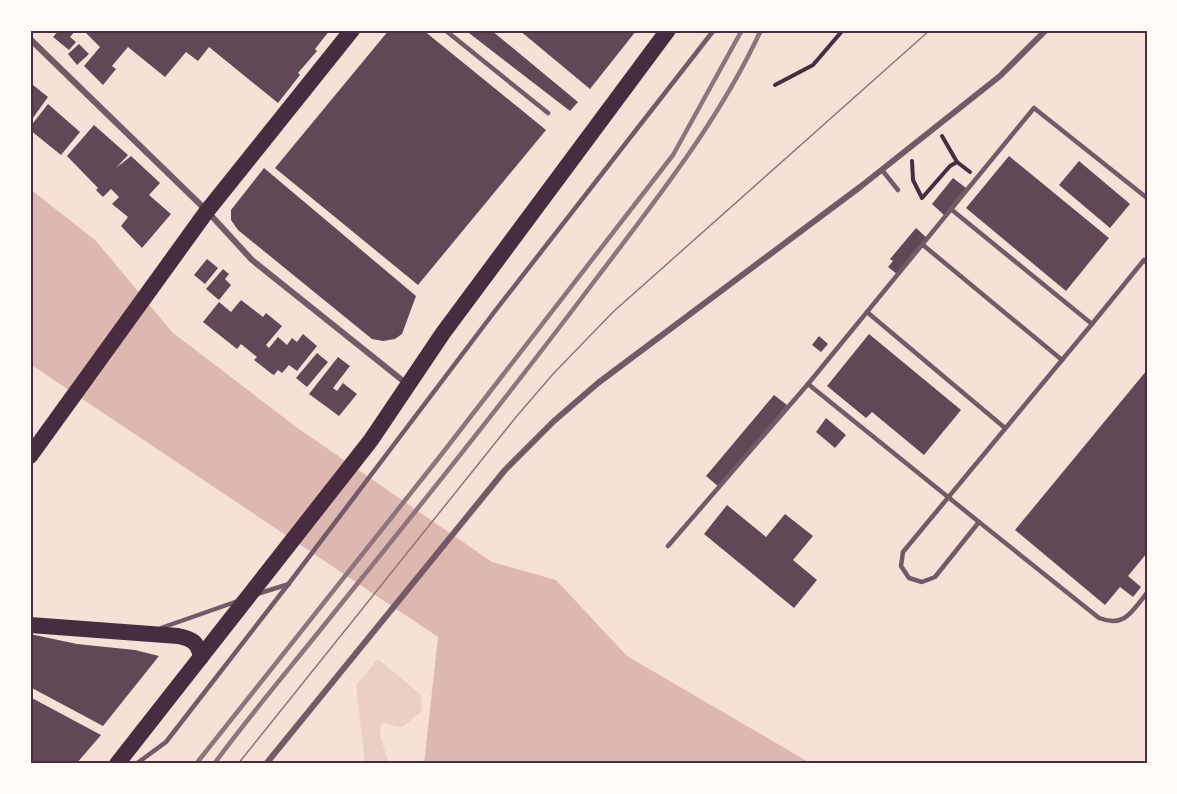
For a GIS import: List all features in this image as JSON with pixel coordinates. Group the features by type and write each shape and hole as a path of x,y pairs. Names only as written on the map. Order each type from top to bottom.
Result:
{"highway":[{"path":"30,456 207,211 351,30"},
{"path":"117,764 371,440 443,333 668,30"},
{"path":"30,625 178,636 191,639 199,647 201,657"}],"street":[{"path":"266,764 505,470 555,421 598,383 882,170 1000,76 1046,30"},
{"path":"30,39 207,211 252,260 407,384"}],"lane":[{"path":"445,30 548,113"},
{"path":"136,764 166,742 714,30"},
{"path":"668,546 808,384 1034,108 1147,198"},
{"path":"882,170 898,190"},
{"path":"952,210 1092,324"},
{"path":"923,245 1062,360"},
{"path":"979,522 935,577 922,582 909,578 901,566 903,552 1146,260"},
{"path":"867,312 1005,428"},
{"path":"808,384 1099,618 1109,622 1120,622 1130,614 1147,593"},
{"path":"142,632 191,619 290,583"}],"path":[{"path":"775,85 813,65 843,30"},
{"path":"939,124 943,138 957,162 977,179"},
{"path":"921,138 913,154 911,167 913,180 922,198 950,166 957,162"}],"shaded area":[{"path":"30,189 95,240 172,332 296,427 492,562 556,580 627,656 812,764 424,764 438,637 30,364"},
{"path":"378,659 421,695 422,711 402,727 381,723 380,735 389,764 365,764 356,685"}],"building":[{"path":"59,30 76,30 70,37 76,42 69,50 53,37"},
{"path":"83,30 109,30 112,33 114,30 330,30 278,103 209,47 198,61 186,52 165,77 128,47 112,66 116,69 103,85 84,66 100,47"},
{"path":"389,30 423,30 546,130 418,285 275,168"},
{"path":"465,30 491,30 578,102 570,111"},
{"path":"519,30 634,30 636,31 590,89"},
{"path":"79,44 89,54 77,65 68,54"},
{"path":"33,85 48,97 30,122 30,89"},
{"path":"48,104 80,132 61,155 30,130"},
{"path":"94,125 128,155 116,168 131,156 160,183 149,195 171,214 142,248 121,226 128,217 112,204 119,197 111,189 103,197 96,190 98,188 67,156"},
{"path":"1009,156 1109,238 1066,291 966,208"},
{"path":"1079,161 1130,204 1110,228 1059,185"},
{"path":"264,168 416,296 402,334 395,339 383,341 372,339 238,230 231,220 231,210"},
{"path":"953,178 966,188 944,215 932,204"},
{"path":"916,228 927,238 897,274 888,267 893,261 890,259"},
{"path":"207,259 218,268 205,284 194,275"},
{"path":"223,269 229,274 225,279 231,285 219,300 206,289"},
{"path":"241,300 263,317 266,313 282,326 266,345 269,348 278,337 287,345 292,338 297,342 303,334 317,346 297,371 289,365 282,373 278,370 274,375 272,374 254,360 257,357 241,344 237,349 203,322 219,302 231,312"},
{"path":"869,334 961,410 924,455 872,412 866,418 827,386"},
{"path":"819,336 828,344 821,352 812,345"},
{"path":"317,353 328,362 307,387 296,378"},
{"path":"338,357 350,366 333,388 337,391 343,383 357,394 339,416 309,394"},
{"path":"1147,370 1147,553 1128,576 1141,587 1133,597 1120,587 1105,605 1015,530"},
{"path":"774,395 787,405 719,487 706,476"},
{"path":"826,418 846,435 835,448 816,432"},
{"path":"727,505 766,537 785,514 813,536 793,560 817,580 794,608 704,534"},
{"path":"30,634 77,644 135,650 159,656 103,726 30,687"},
{"path":"30,697 101,735 76,764 30,764"}],"tram line":[{"path":"238,764 553,374 613,312 930,30"}],"railway":[{"path":"196,764 441,455 673,155 742,30"},
{"path":"214,764 468,445 641,220 706,128 744,64 761,30"}]}
